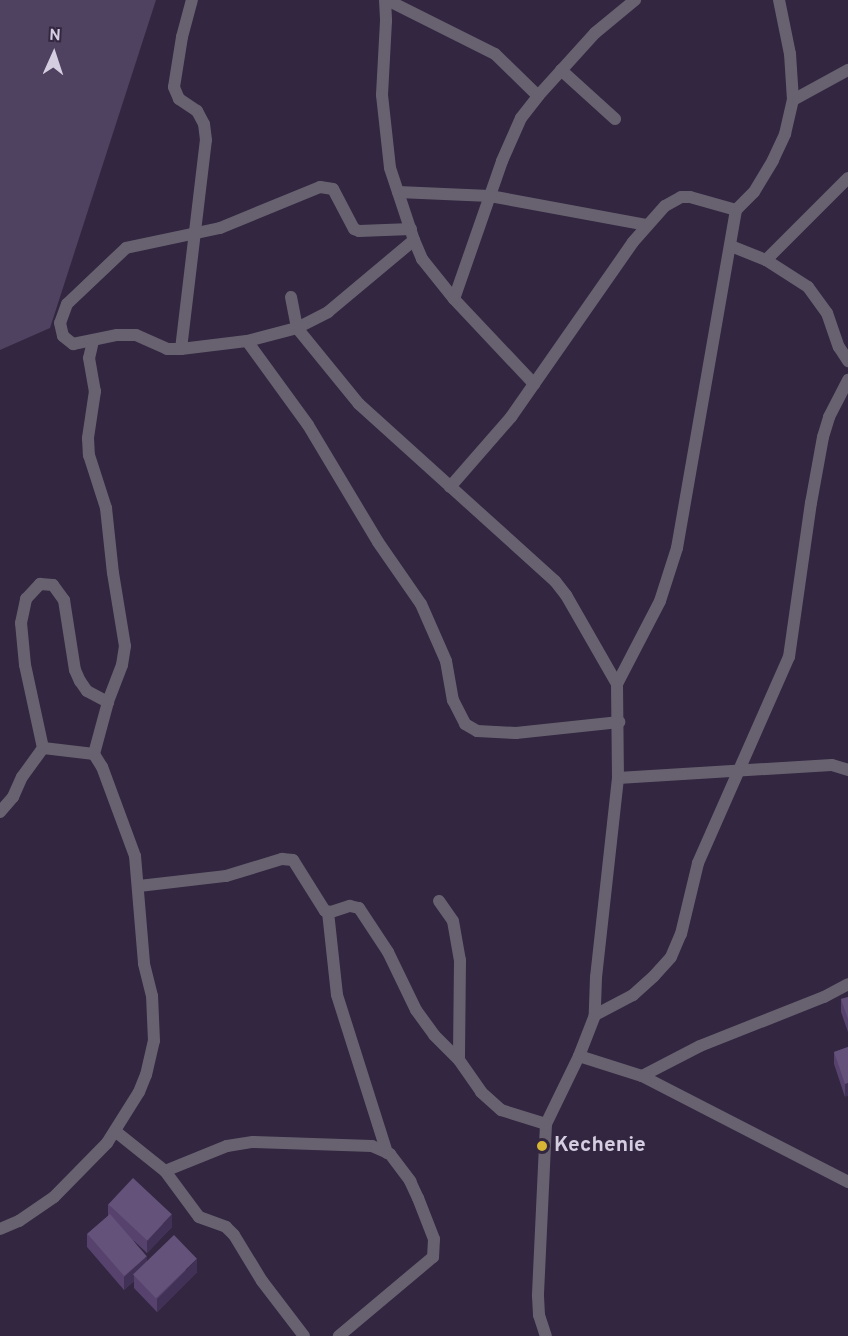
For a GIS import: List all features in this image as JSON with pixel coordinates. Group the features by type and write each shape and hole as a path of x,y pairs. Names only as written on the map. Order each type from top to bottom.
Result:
{"street":[{"path":"181,349 206,140 204,124 197,111 179,99 174,87 182,37 192,0"},
{"path":"534,384 454,299 422,259 412,235 390,168 382,95 386,0 495,54 538,96"},
{"path":"454,299 490,196 522,118 538,96 595,33 635,0"},
{"path":"617,684 660,601 677,548 736,210 754,192 785,134 793,100 789,54 779,0"},
{"path":"561,70 615,120"},
{"path":"793,100 848,70"},
{"path":"766,260 848,178"},
{"path":"327,187 333,189 337,195 354,229 412,235 328,312 297,328 247,341 181,349 167,349 136,335 117,334 73,344 63,336 60,323 67,304 126,248 220,228 280,202 327,187"},
{"path":"398,192 490,196 647,225"},
{"path":"450,488 511,417 647,225 664,206 681,197 697,198 736,210"},
{"path":"731,246 766,260 808,287 819,299 839,347 848,361"},
{"path":"291,297 297,328 359,404 555,581 566,595 617,684 618,778 596,976 595,1015 579,1056 546,1124 538,1296 539,1315 546,1336"},
{"path":"0,1229 19,1221 54,1197 83,1170 115,1131 146,1075 153,1041 152,996 140,928 139,886 129,837 102,767 94,754 108,702 122,665 125,646 113,573 106,508 89,455 87,438 95,391 89,358 93,340"},
{"path":"247,341 308,425 378,542 421,604 446,661 453,700 465,724 477,731 491,734 516,734 619,722"},
{"path":"595,1015 633,995 671,957 681,934 698,862 789,657 811,503 824,437 829,417 848,380"},
{"path":"0,812 13,797 22,777 43,748 26,665 21,623 26,599 40,584 53,585 64,600 75,670 80,681 87,691 108,702"},
{"path":"43,748 94,754"},
{"path":"618,778 832,765 848,770"},
{"path":"139,886 226,876 288,859 298,867 328,912 333,970 340,1007 387,1153 410,1181 434,1239 433,1257 339,1336"},
{"path":"440,901 453,921 460,960 459,1060"},
{"path":"328,912 345,907 359,908 388,952 416,1010 434,1035 459,1060 481,1092 501,1110 546,1124"},
{"path":"642,1076 700,1046 824,997 848,984"},
{"path":"579,1056 642,1076 848,1182"},
{"path":"115,1131 165,1171 199,1216 226,1227 234,1235 262,1281 304,1336"},
{"path":"165,1171 227,1146 253,1142 372,1146 387,1153"}],"shaded area":[{"path":"0,0 156,0 50,328 0,350"}],"building":[{"path":"848,997 848,1019 841,999"},
{"path":"848,1047 848,1083 845,1084 834,1052"},
{"path":"133,1178 172,1214 147,1240 108,1204"},
{"path":"110,1214 147,1256 124,1276 87,1234"},
{"path":"174,1235 197,1259 156,1298 133,1275"}],"place":[{"name":"Kechenie","path":"542,1146"}]}
